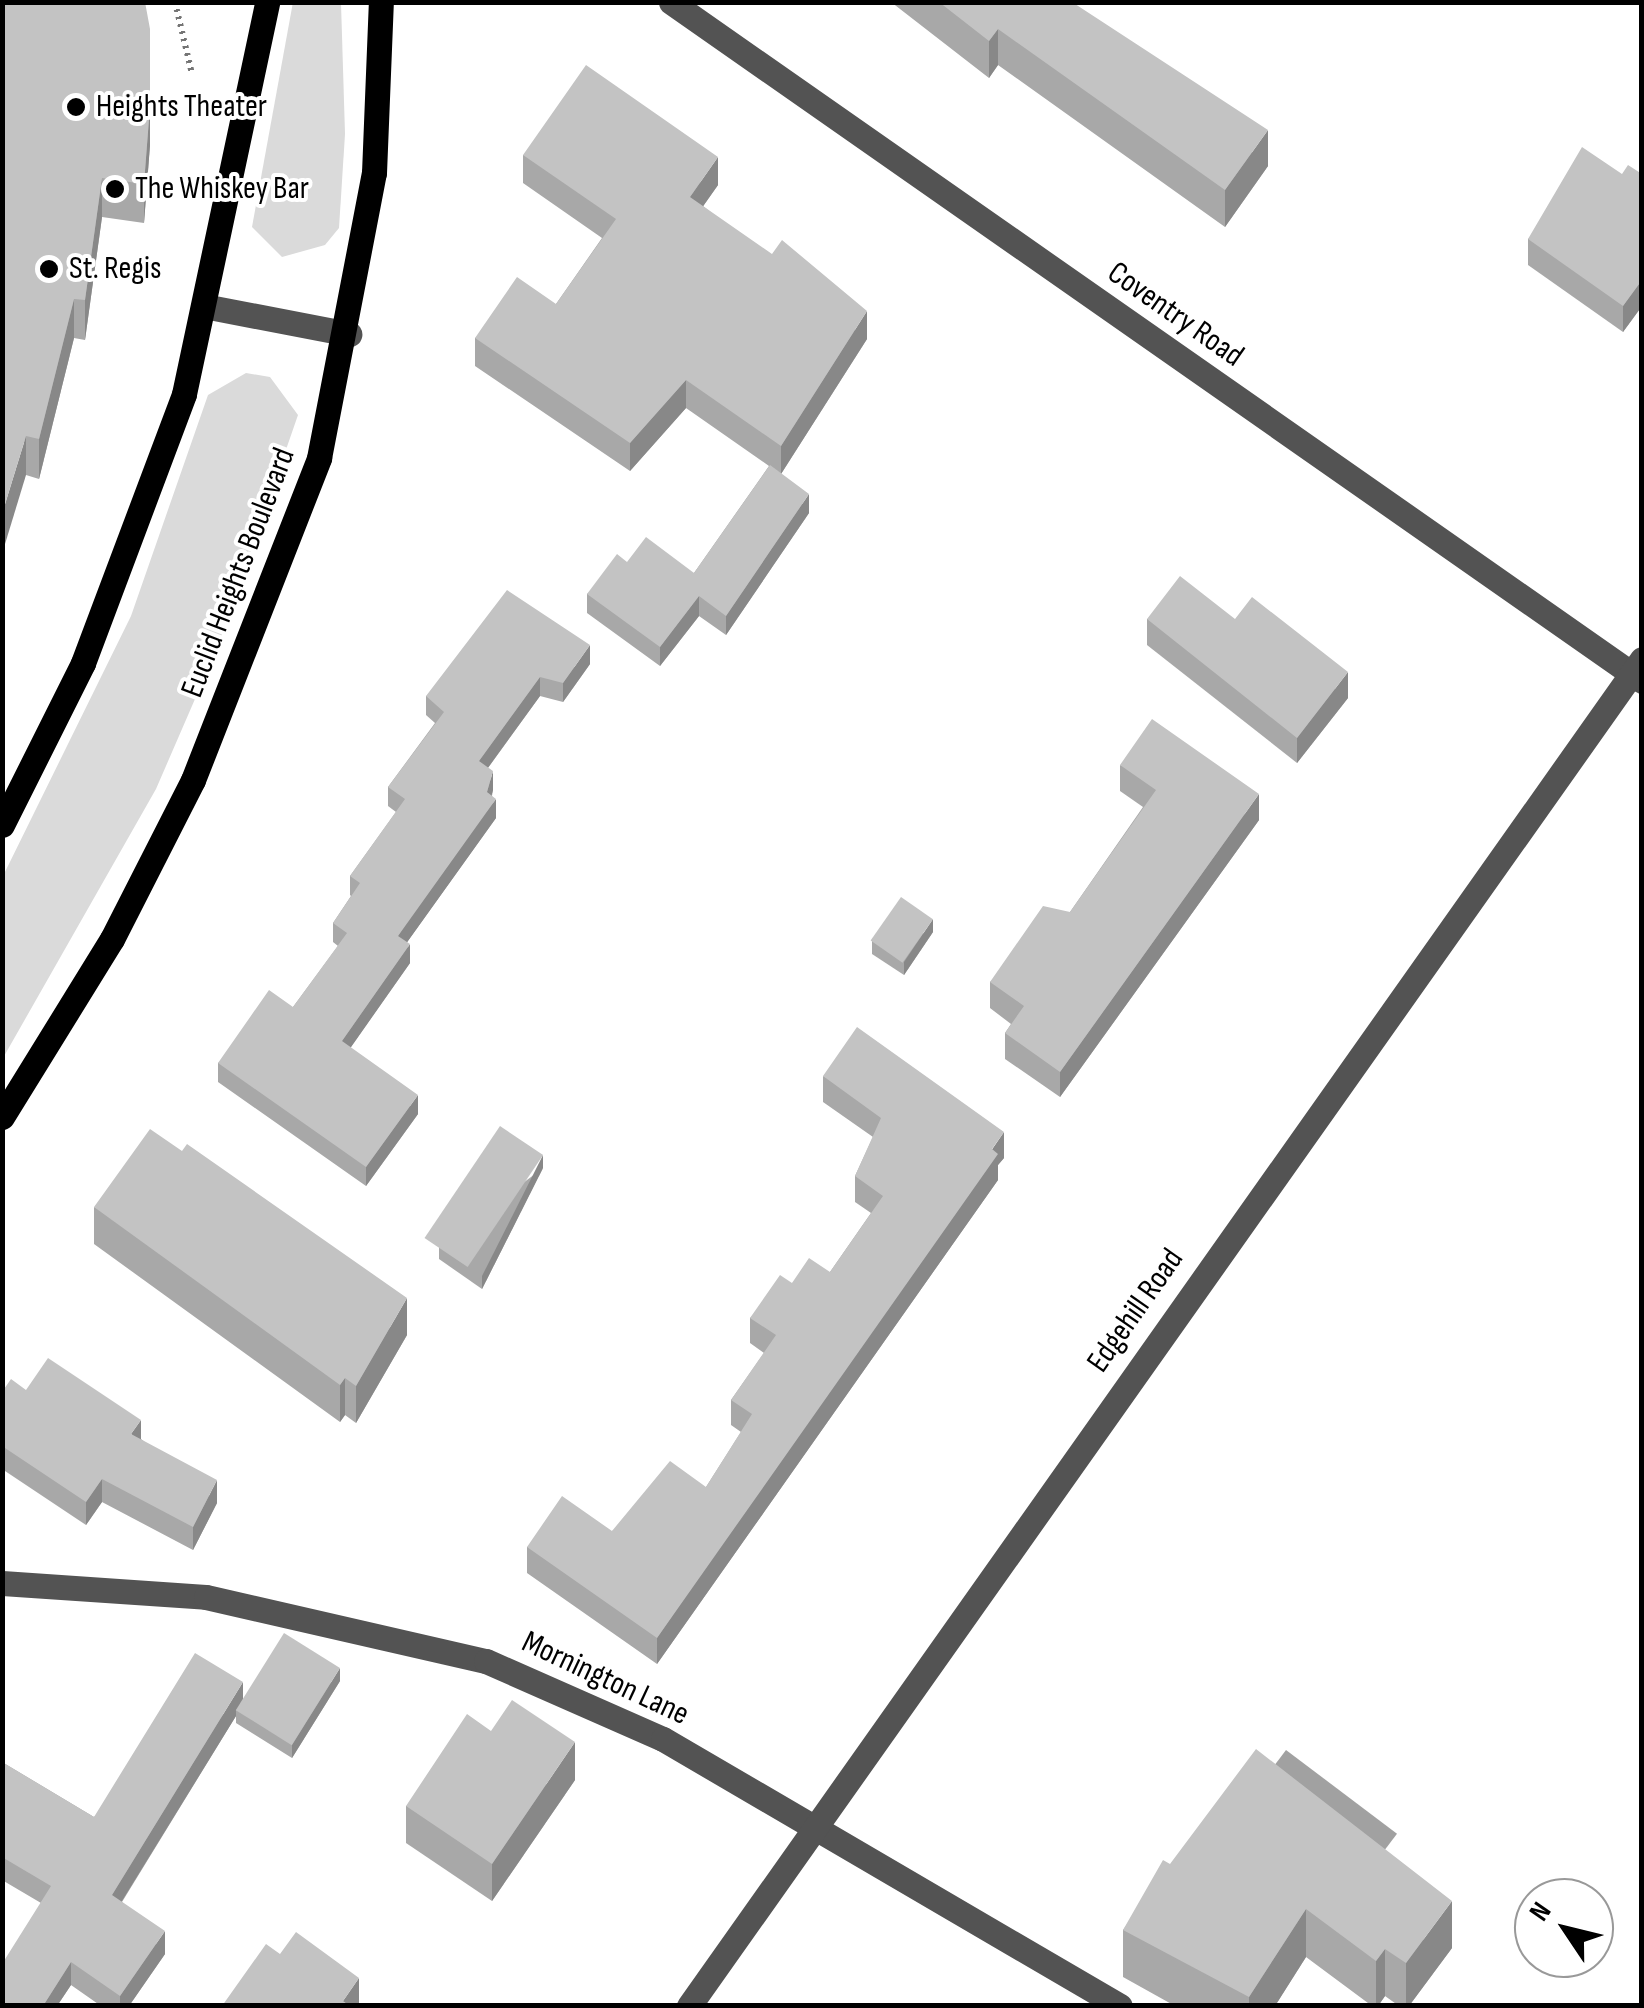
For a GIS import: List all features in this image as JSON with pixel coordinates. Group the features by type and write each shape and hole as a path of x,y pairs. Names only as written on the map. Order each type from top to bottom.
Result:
{"main road":[{"path":"2,825 118,578 209,306 267,2"},
{"name":"Euclid Heights Boulevard","path":"2,1118 112,939 193,780 272,594 349,334 374,173 381,2"}],"street":[{"name":"Coventry Road","path":"671,2 1638,671"},
{"path":"209,306 349,334"},
{"name":"Edgehill Road","path":"689,2006 1638,671"},
{"name":"Mornington Lane","path":"2,1583 110,1585 259,1605 486,1660 663,1739 1120,2006"}],"path":[{"path":"175,2 192,74"}],"shaded area":[{"path":"293,2 341,3 345,134 339,228 325,245 282,257 252,227"},
{"path":"246,373 270,377 298,415 218,646 156,789 3,1058 3,876 131,616 208,395"},
{"path":"1286,1750 1397,1834 1370,1870 1259,1786"}],"building":[{"name":"Heights Theater","path":"2,2 145,2 150,29 150,106 144,184 102,178 85,300 74,299 39,439 26,436 2,514"},
{"path":"939,2 1072,2 1268,130 1225,190 998,29 989,41"},
{"path":"586,65 718,157 690,197 772,254 782,240 867,311 781,446 686,380 630,443 475,338 517,277 556,304 616,219 523,155"},
{"path":"1582,147 1622,174 1628,165 1642,174 1642,280 1623,306 1528,239"},
{"path":"770,465 809,494 726,616 699,596 660,647 587,594 617,554 627,562 646,537 694,573"},
{"path":"1180,576 1235,619 1252,597 1348,672 1297,738 1147,619"},
{"path":"507,590 590,645 563,683 540,677 479,761 493,771 487,792 496,799 398,936 410,944 342,1041 418,1095 366,1167 218,1063 269,990 293,1007 347,933 333,923 360,883 350,876 405,799 388,787 444,712 426,696"},
{"path":"1152,719 1259,794 1060,1072 1005,1033 1024,1006 990,982 1043,906 1070,912 1156,790 1120,765"},
{"path":"901,897 933,919 903,963 871,940"},
{"path":"857,1027 1004,1132 992,1149 998,1154 657,1638 527,1547 562,1496 612,1531 670,1461 706,1487 752,1414 731,1400 776,1335 750,1318 780,1275 792,1283 809,1258 830,1272 883,1196 855,1176 881,1118 823,1076"},
{"path":"500,1126 543,1155 468,1267 425,1238"},
{"path":"150,1129 182,1151 187,1144 407,1298 356,1386 345,1378 340,1385 94,1207"},
{"path":"48,1358 141,1420 131,1434 217,1480 193,1527 102,1479 86,1502 2,1446 2,1392 11,1379 26,1390"},
{"path":"284,1633 340,1668 292,1745 236,1710"},
{"path":"195,1653 243,1682 112,1895 165,1931 120,1996 71,1962 43,2006 2,2006 2,1964 51,1886 2,1857 2,1762 94,1817"},
{"path":"512,1700 575,1742 492,1864 406,1806 467,1714 491,1731"},
{"path":"1256,1749 1452,1901 1406,1963 1385,1949 1376,1961 1306,1909 1249,1997 1123,1930 1163,1860 1170,1864"},
{"path":"296,1932 359,1978 343,2001 350,2006 222,2006 266,1944 280,1954"}],"place":[{"name":"Heights Theater","path":"76,107"},
{"name":"The Whiskey Bar","path":"115,189"},
{"name":"St. Regis","path":"49,269"}]}
